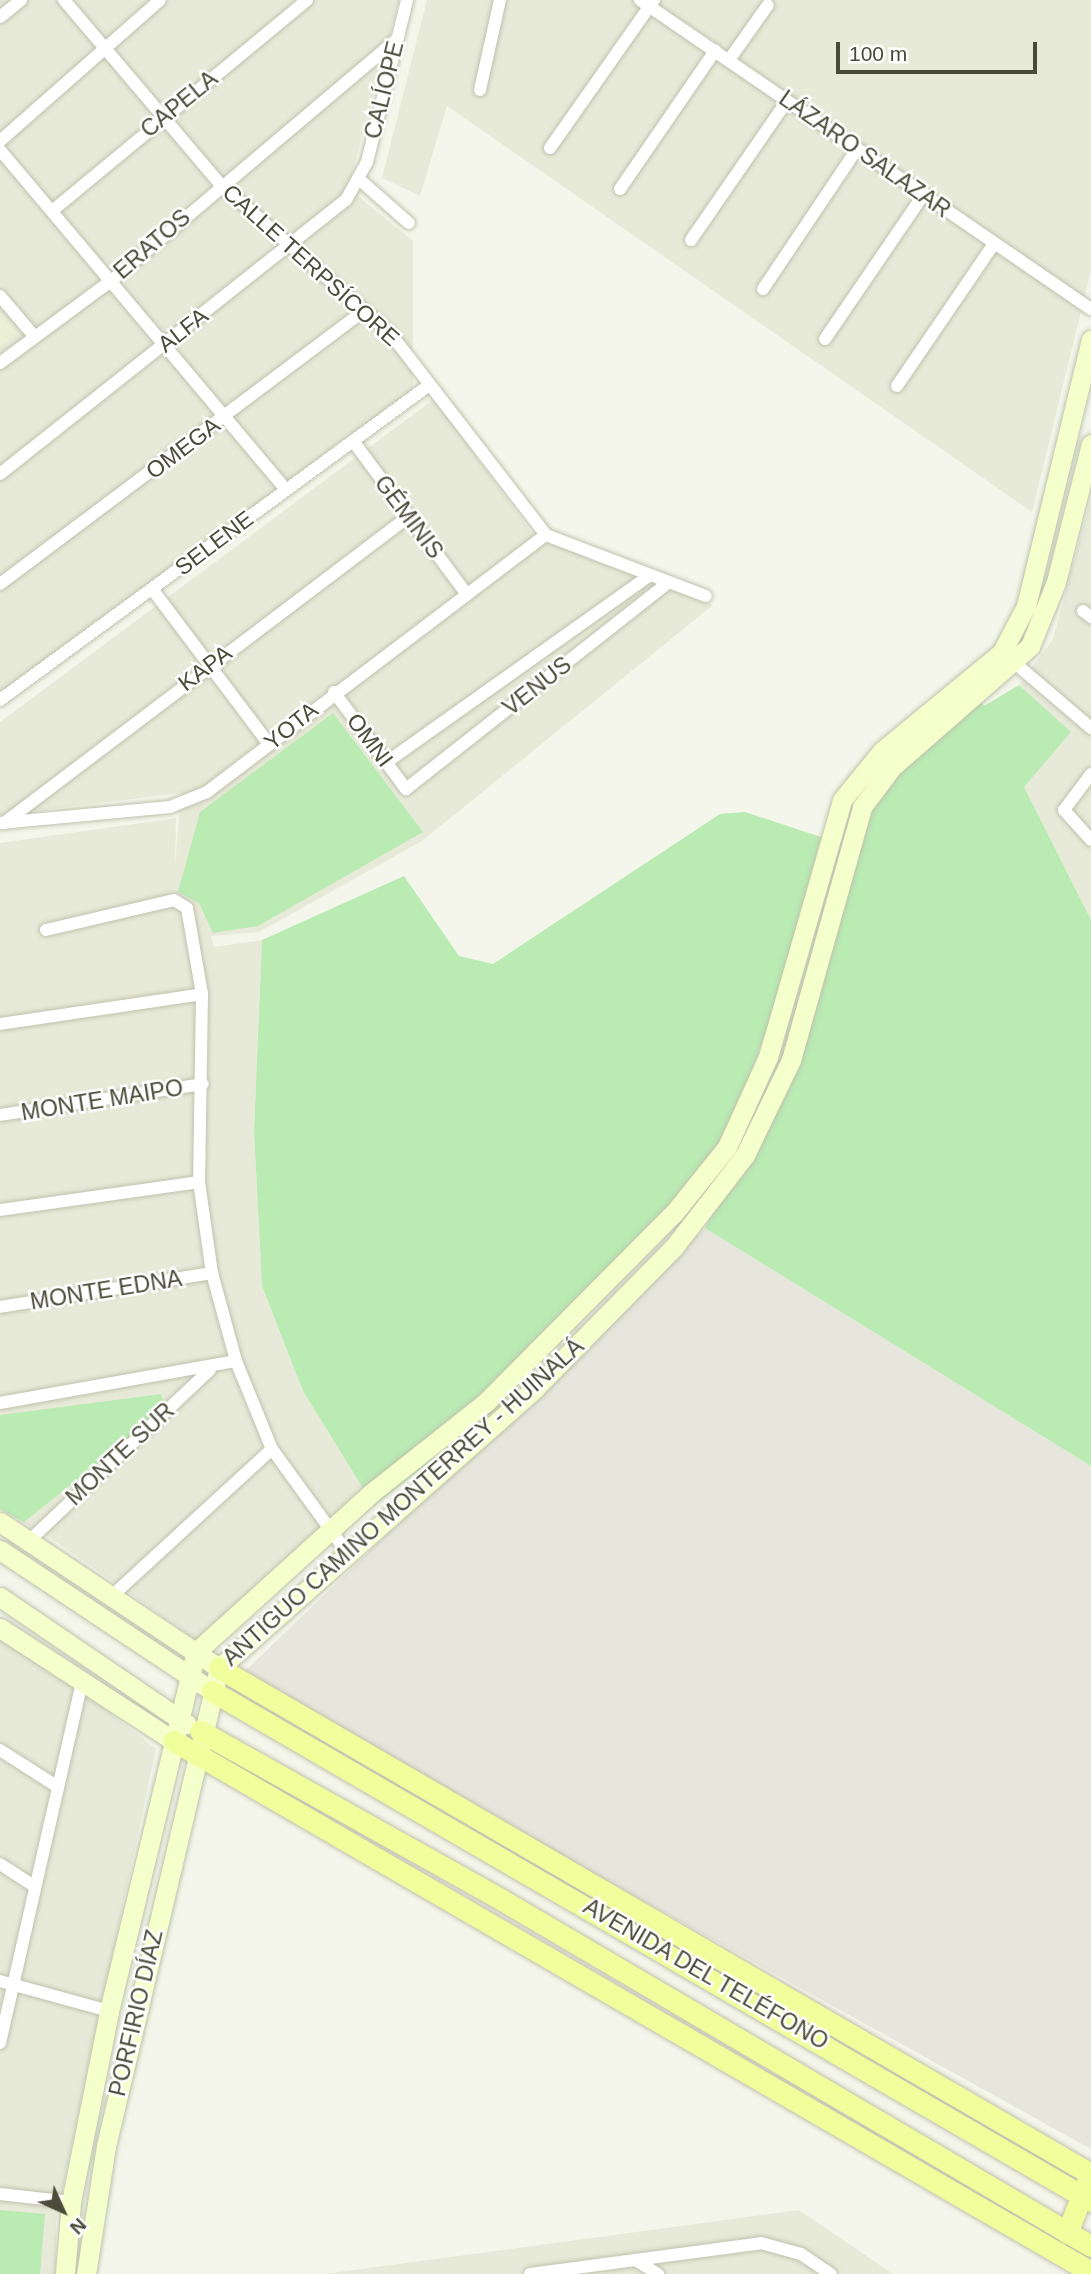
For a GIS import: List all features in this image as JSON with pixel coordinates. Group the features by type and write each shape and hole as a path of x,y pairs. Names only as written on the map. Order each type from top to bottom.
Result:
{"main road":[{"path":"219,1668 1091,2174 1087,2199 1067,2233"},
{"name":"AVENIDA DEL TELÉFONO","path":"212,1690 1087,2199"},
{"path":"200,1731 548,1927 1091,2246"},
{"path":"174,1741 536,1948 1091,2272"},
{"path":"475,1842 488,1822"},
{"path":"536,1948 548,1927"}],"street":[{"path":"0,17 20,0"},
{"name":"CALLE TERPSÍCORE","path":"64,0 221,184 287,249 364,311 428,386 546,536"},
{"path":"0,141 160,0"},
{"name":"CAPELA","path":"52,211 307,0"},
{"name":"CALÍOPE","path":"360,180 407,0"},
{"path":"480,90 499,0"},
{"path":"550,148 648,2"},
{"name":"LÁZARO SALAZAR","path":"648,2 715,51 1091,309"},
{"path":"729,60 768,5"},
{"name":"ERATOS","path":"0,363 111,281 221,184 397,39"},
{"path":"620,189 715,51"},
{"path":"691,240 787,100"},
{"path":"763,289 857,149"},
{"path":"0,150 111,281 162,347 285,489"},
{"path":"360,180 409,223"},
{"name":"ALFA","path":"0,474 287,249 360,180"},
{"path":"825,338 924,194"},
{"path":"897,386 994,244"},
{"path":"0,296 35,337"},
{"name":"OMEGA","path":"0,584 364,311"},
{"name":"ANTIGUO CAMINO MONTERREY - HUINALÁ","path":"196,1652 329,1529 486,1402 706,1177 748,1108 768,1057 842,800 882,751 1009,657 1035,575 1090,352"},
{"name":"SELENE","path":"0,700 428,386"},
{"name":"GÉMINIS","path":"353,441 466,593"},
{"name":"ANTIGUO CAMINO MONTERREY - HUINALÁ","path":"195,1753 219,1668 345,1550 515,1406 706,1208 746,1155 791,1060 862,807 892,767 1041,624 1056,582 1091,444"},
{"name":"KAPA","path":"2,823 408,517"},
{"path":"546,536 706,596"},
{"name":"YOTA","path":"2,823 170,807 207,792 334,692 546,536"},
{"path":"1035,575 1044,585 1056,582"},
{"name":"VENUS","path":"387,762 649,576"},
{"name":"VENUS","path":"406,789 668,583"},
{"path":"152,589 207,666 268,744"},
{"path":"1009,657 1091,728"},
{"name":"OMNI","path":"334,692 406,789"},
{"path":"1091,774 1063,810 1091,840"},
{"path":"46,930 174,900 187,908 202,994 203,1084 199,1182 212,1273 236,1361 272,1450 345,1550"},
{"path":"0,1024 202,994"},
{"name":"MONTE MAIPO","path":"0,1115 203,1084"},
{"path":"0,1210 199,1182"},
{"name":"MONTE EDNA","path":"0,1307 212,1273"},
{"path":"0,1403 210,1370 236,1361"},
{"name":"MONTE SUR","path":"30,1539 210,1370"},
{"path":"113,1595 272,1450"},
{"path":"0,1522 30,1539 219,1668"},
{"path":"0,1550 212,1690"},
{"path":"0,1597 200,1731"},
{"path":"0,1628 174,1741"},
{"path":"65,2274 71,2202 109,2011 187,1676 196,1652"},
{"path":"0,2043 82,1681"},
{"path":"0,1750 58,1787"},
{"name":"PORFIRIO DÍAZ","path":"86,2274 93,2208 195,1753"},
{"path":"0,1864 34,1886"},
{"path":"0,1981 12,1989 109,2011"},
{"path":"0,2194 71,2202"},
{"path":"530,2274 589,2269 761,2243 801,2254 831,2274"},
{"path":"637,2261 659,2274"}],"shaded area":[{"path":"0,0 399,0 348,188 413,241 413,390 0,695"},
{"path":"427,0 1091,0 1091,271 1032,512 447,106 420,196 382,178"},
{"path":"0,312 18,333 0,347"},
{"path":"434,399 533,534 713,605 422,841 259,932 211,936 214,947 262,940 254,1132 262,1286 303,1391 374,1506 210,1650 51,1538 0,1510 0,843 176,818 175,866 181,793 0,815 0,722"},
{"path":"1091,498 1091,920 1023,787 1070,732 1019,685 1053,639"},
{"path":"705,1228 1091,1466 1091,2149 239,1677"},
{"path":"0,1636 42,1660 156,1749 56,2221 56,2274 0,2274"},
{"path":"799,2210 893,2274 324,2274"}],"green space":[{"path":"1019,685 1071,732 1024,787 1091,920 1091,1466 705,1228 758,1133 853,813 976,695 984,706"},
{"path":"333,713 423,832 258,926 213,933 199,903 178,892 200,812"},
{"path":"745,812 821,837 782,987 727,1140 679,1220 493,1412 374,1506 303,1391 262,1286 254,1132 262,940 404,876 459,956 493,964 720,814"},
{"path":"161,1394 165,1410 24,1522 0,1509 0,1415"},
{"path":"0,2210 45,2214 40,2274 0,2274"}]}
